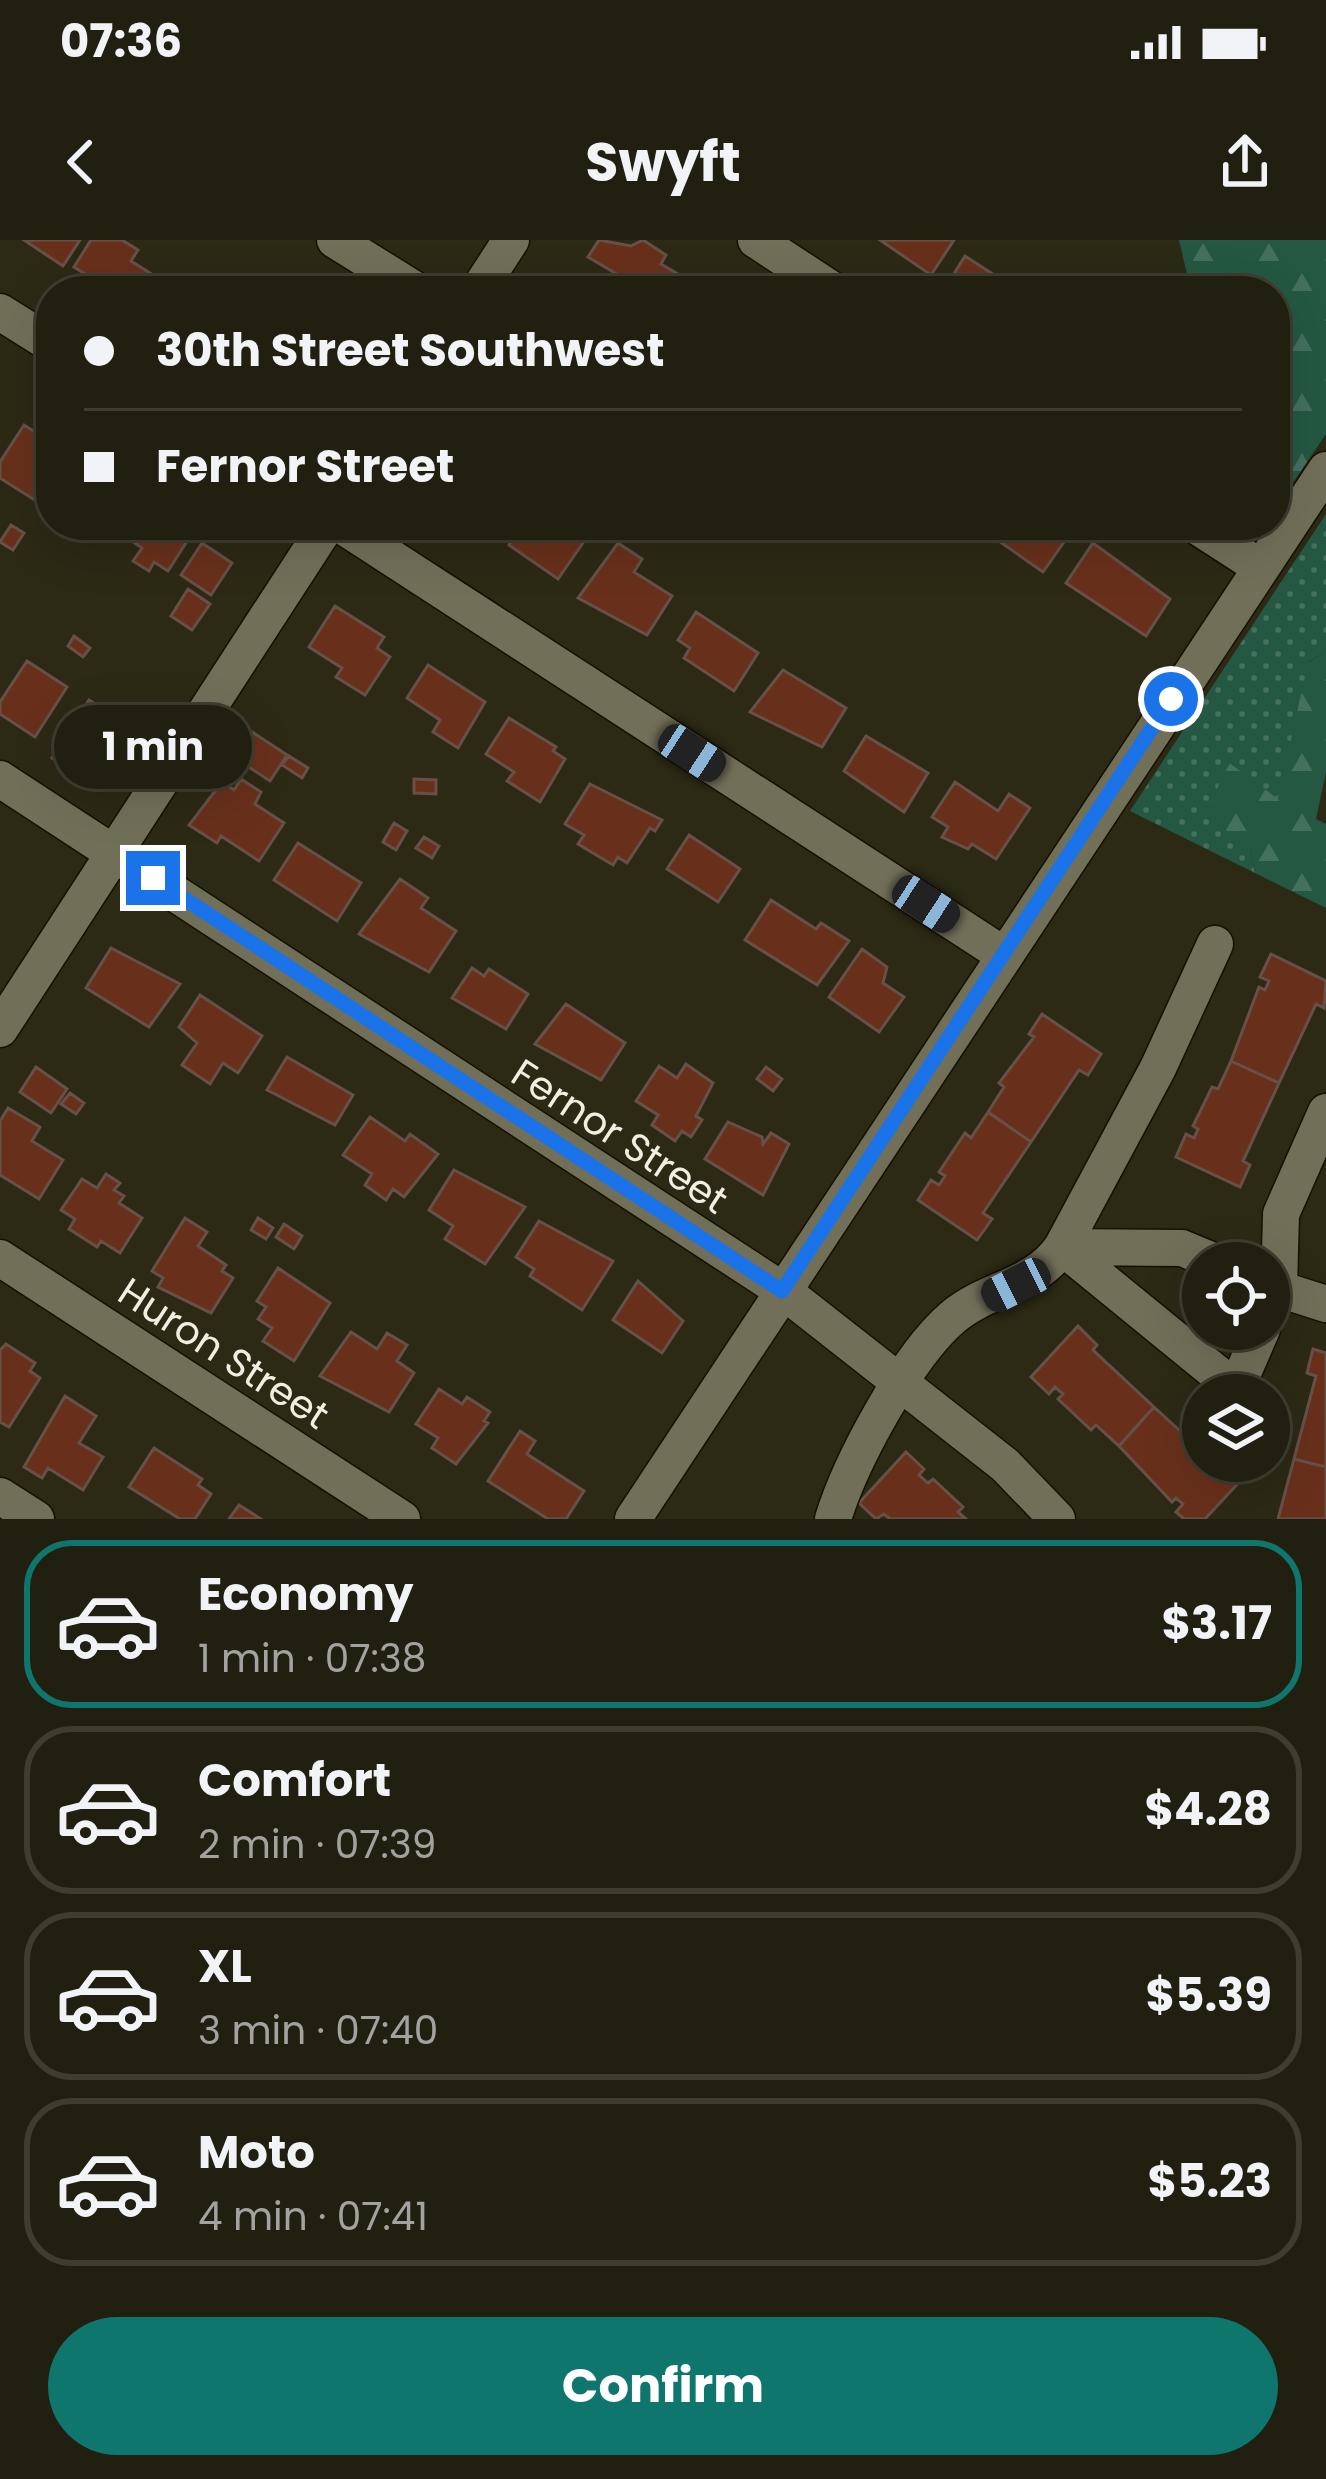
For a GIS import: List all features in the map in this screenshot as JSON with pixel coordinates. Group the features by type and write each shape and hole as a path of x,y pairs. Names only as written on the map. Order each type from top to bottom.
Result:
{"street":[{"path":"335,240 393,276"},
{"path":"488,276 511,240"},
{"path":"756,240 811,276"},
{"path":"0,312 36,335"},
{"path":"1290,523 1326,470"},
{"path":"0,1029 317,540"},
{"path":"363,540 1004,955"},
{"path":"1218,540 1260,567"},
{"path":"633,1519 1278,540"},
{"name":"Fernor Street","path":"0,778 782,1291 1005,1465 1057,1519"},
{"path":"833,1519 846,1477 900,1385 953,1317 1047,1269 1062,1247 1158,1067 1215,944"},
{"path":"1278,1242 1281,1214 1326,1112"},
{"path":"1062,1247 1182,1248"},
{"path":"1062,1247 1182,1345"},
{"name":"Huron Street","path":"0,1258 402,1519"},
{"path":"1290,1298 1326,1304"},
{"path":"1188,1350 1236,1389 1253,1350"},
{"path":"0,1496 35,1519"}],"green space":[{"path":"1179,240 1326,240 1326,434 1290,487 1290,276 1187,276"},
{"path":"1326,514 1326,651 1309,662 1278,800 1250,846 1255,873 1130,811"},
{"path":"1326,651 1326,772 1316,819 1326,824 1326,908 1255,873 1250,846 1206,817 1228,762 1278,799 1308,663"}],"building":[{"path":"24,240 80,240 63,266"},
{"path":"91,240 122,240 138,250 131,261 150,273 89,276 74,267"},
{"path":"599,240 631,246 643,240 666,255 661,264 681,276 613,276 588,257"},
{"path":"880,240 954,240 931,275"},
{"path":"965,256 996,276 953,276"},
{"path":"24,425 36,433 33,499 0,478 0,462"},
{"path":"11,525 24,533 13,550 0,542"},
{"path":"131,540 188,540 168,571 154,562 149,571 133,561 142,548"},
{"path":"512,540 585,540 558,579 509,545"},
{"path":"997,540 1065,540 1043,572"},
{"path":"202,543 232,563 211,595 181,575"},
{"path":"618,543 642,559 634,572 672,596 647,635 578,598"},
{"path":"1093,543 1170,599 1146,636 1066,583"},
{"path":"188,589 210,604 192,630 171,616"},
{"path":"335,606 384,637 377,648 390,657 365,695 336,677 342,668 309,647"},
{"path":"696,612 758,653 734,691 684,658 690,648 678,640"},
{"path":"74,636 90,648 83,657 68,646"},
{"path":"27,661 67,687 35,737 0,714 0,702"},
{"path":"428,665 485,702 458,748 433,732 440,720 407,698"},
{"path":"783,670 846,708 822,747 750,712"},
{"path":"89,700 130,727 98,777 74,762 70,769 52,758"},
{"path":"509,718 556,747 553,751 565,759 540,802 507,781 514,772 486,754"},
{"path":"252,732 287,755 270,781 235,758"},
{"path":"866,736 928,773 904,812 844,771"},
{"path":"289,756 308,768 302,778 282,765"},
{"path":"241,779 261,792 255,804 284,823 259,861 221,836 217,843 189,825 222,782 234,790"},
{"path":"414,779 436,780 436,794 414,793"},
{"path":"955,782 998,811 1009,794 1030,808 996,859 972,844 968,849 942,837 948,827 932,817"},
{"path":"590,784 662,820 655,831 650,828 627,863 618,857 613,865 578,844 584,835 565,824"},
{"path":"394,823 407,831 396,850 383,842"},
{"path":"689,835 740,869 718,902 667,869"},
{"path":"424,837 439,846 432,858 416,848"},
{"path":"298,843 361,883 337,921 274,880"},
{"path":"400,879 428,898 421,908 456,931 429,972 359,934"},
{"path":"771,900 816,929 821,923 849,941 817,985 745,940"},
{"path":"111,948 180,984 149,1027 86,988"},
{"path":"862,949 887,967 883,983 904,997 879,1032 829,997"},
{"path":"1271,954 1326,981 1324,1008 1316,1004 1279,1083 1231,1061 1259,987 1265,990 1269,981 1260,977"},
{"path":"472,968 484,976 489,969 528,994 506,1029 452,998"},
{"path":"200,995 262,1036 238,1073 223,1063 210,1084 182,1065 197,1043 179,1027"},
{"path":"566,1004 625,1043 601,1080 535,1044"},
{"path":"1042,1014 1101,1054 1088,1075 1079,1070 1031,1142 988,1112 1004,1087 999,1083 1034,1037 1029,1034"},
{"path":"287,1057 353,1095 335,1125 267,1090"},
{"path":"1231,1061 1279,1083 1243,1161 1250,1165 1240,1187 1176,1157 1186,1134 1194,1138 1198,1129 1193,1126"},
{"path":"686,1064 713,1083 696,1116 702,1120 691,1137 682,1131 675,1141 652,1125 658,1115 636,1101 659,1066 677,1078"},
{"path":"36,1067 67,1089 51,1113 20,1092"},
{"path":"766,1067 782,1079 773,1091 757,1079"},
{"path":"70,1093 84,1103 76,1114 61,1104"},
{"path":"8,1108 40,1127 32,1141 63,1160 39,1199 0,1175 0,1121"},
{"path":"988,1112 1031,1142 983,1213 992,1219 977,1240 918,1200 931,1180 939,1185 945,1176 939,1172 965,1133 971,1138"},
{"path":"370,1117 405,1141 410,1134 438,1154 404,1197 393,1189 386,1200 365,1185 372,1174 343,1155"},
{"path":"728,1122 762,1137 763,1144 771,1133 789,1144 763,1195 705,1159"},
{"path":"454,1170 525,1207 485,1264 445,1239 453,1226 429,1210"},
{"path":"106,1174 120,1183 114,1190 124,1196 119,1203 142,1218 120,1253 101,1241 97,1247 69,1229 75,1219 61,1210 82,1179 97,1188"},
{"path":"185,1218 207,1232 198,1246 226,1265 222,1271 233,1278 211,1313 158,1287 163,1278 152,1271"},
{"path":"258,1218 273,1228 266,1239 251,1230"},
{"path":"539,1221 613,1261 582,1310 530,1276 534,1269 516,1257"},
{"path":"284,1224 302,1236 294,1249 276,1237"},
{"path":"278,1268 330,1303 294,1361 263,1341 272,1328 258,1319 266,1307 257,1301"},
{"path":"638,1281 683,1321 662,1353 613,1320"},
{"path":"1078,1326 1097,1345 1093,1350 1154,1407 1119,1446 1096,1425 1091,1430 1058,1399 1063,1394 1055,1387 1049,1394 1031,1377"},
{"path":"351,1332 377,1349 387,1333 407,1345 397,1361 414,1373 389,1412 320,1376"},
{"path":"6,1344 35,1363 30,1371 40,1378 9,1427 0,1422 0,1350"},
{"path":"1313,1349 1326,1353 1326,1467 1294,1459 1316,1376 1307,1373"},
{"path":"439,1389 462,1404 467,1397 490,1412 484,1421 488,1423 456,1464 432,1448 438,1438 416,1424"},
{"path":"65,1396 96,1416 79,1443 103,1457 83,1490 48,1468 42,1478 24,1467"},
{"path":"1154,1407 1182,1433 1182,1482 1239,1482 1205,1519 1184,1519 1176,1512 1183,1504 1176,1498 1172,1502 1119,1446"},
{"path":"520,1431 535,1441 527,1454 584,1491 566,1519 548,1519 488,1481"},
{"path":"154,1448 202,1479 198,1485 211,1494 195,1519 180,1519 129,1487"},
{"path":"906,1452 924,1469 919,1475 928,1483 933,1479 963,1507 958,1512 966,1519 890,1519 884,1514 876,1519 859,1503"},
{"path":"1294,1459 1326,1467 1326,1519 1278,1519"},
{"path":"239,1505 261,1519 229,1519"}],"route":[{"path":"153,878 782,1291 1171,699"}]}
